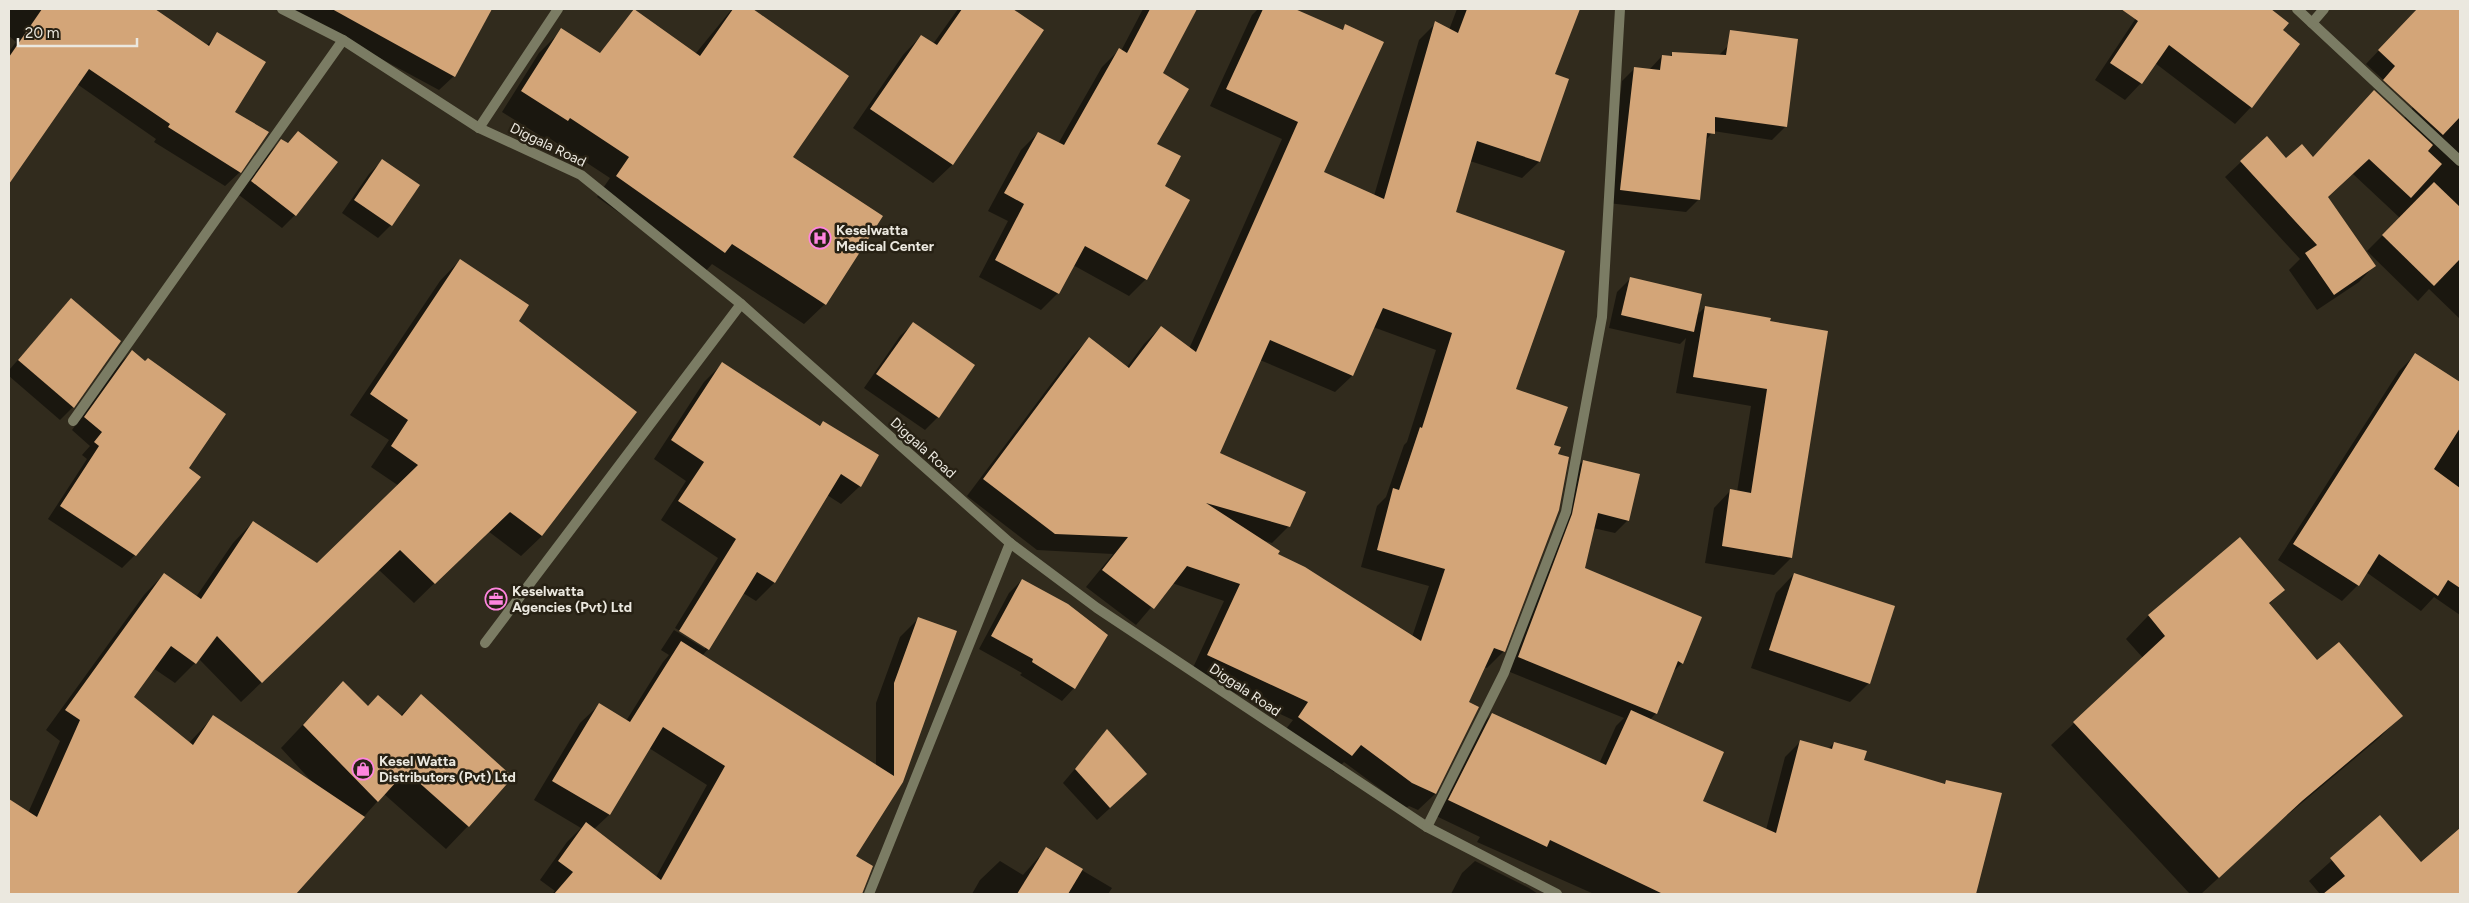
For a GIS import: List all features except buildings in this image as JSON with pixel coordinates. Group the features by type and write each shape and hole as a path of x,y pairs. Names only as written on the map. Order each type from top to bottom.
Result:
{"street":[{"name":"Diggala Road","path":"282,9 343,40 479,128 581,176 741,304 1010,543 1097,608 1427,827 1557,894"},
{"path":"479,128 558,9"},
{"path":"1427,827 1504,673 1566,512 1602,318 1620,9"},
{"path":"2297,9 2460,161"},
{"path":"2312,23 2324,9"},
{"path":"73,422 343,40"},
{"path":"485,643 741,304"},
{"path":"869,894 1010,543"}],"place":[{"name":"Keselwatta Medical Center","path":"820,238"},
{"name":"Keselwatta Agencies (Pvt) Ltd","path":"496,599"},
{"name":"Kesel Watta Distributors (Pvt) Ltd","path":"363,769"}]}
